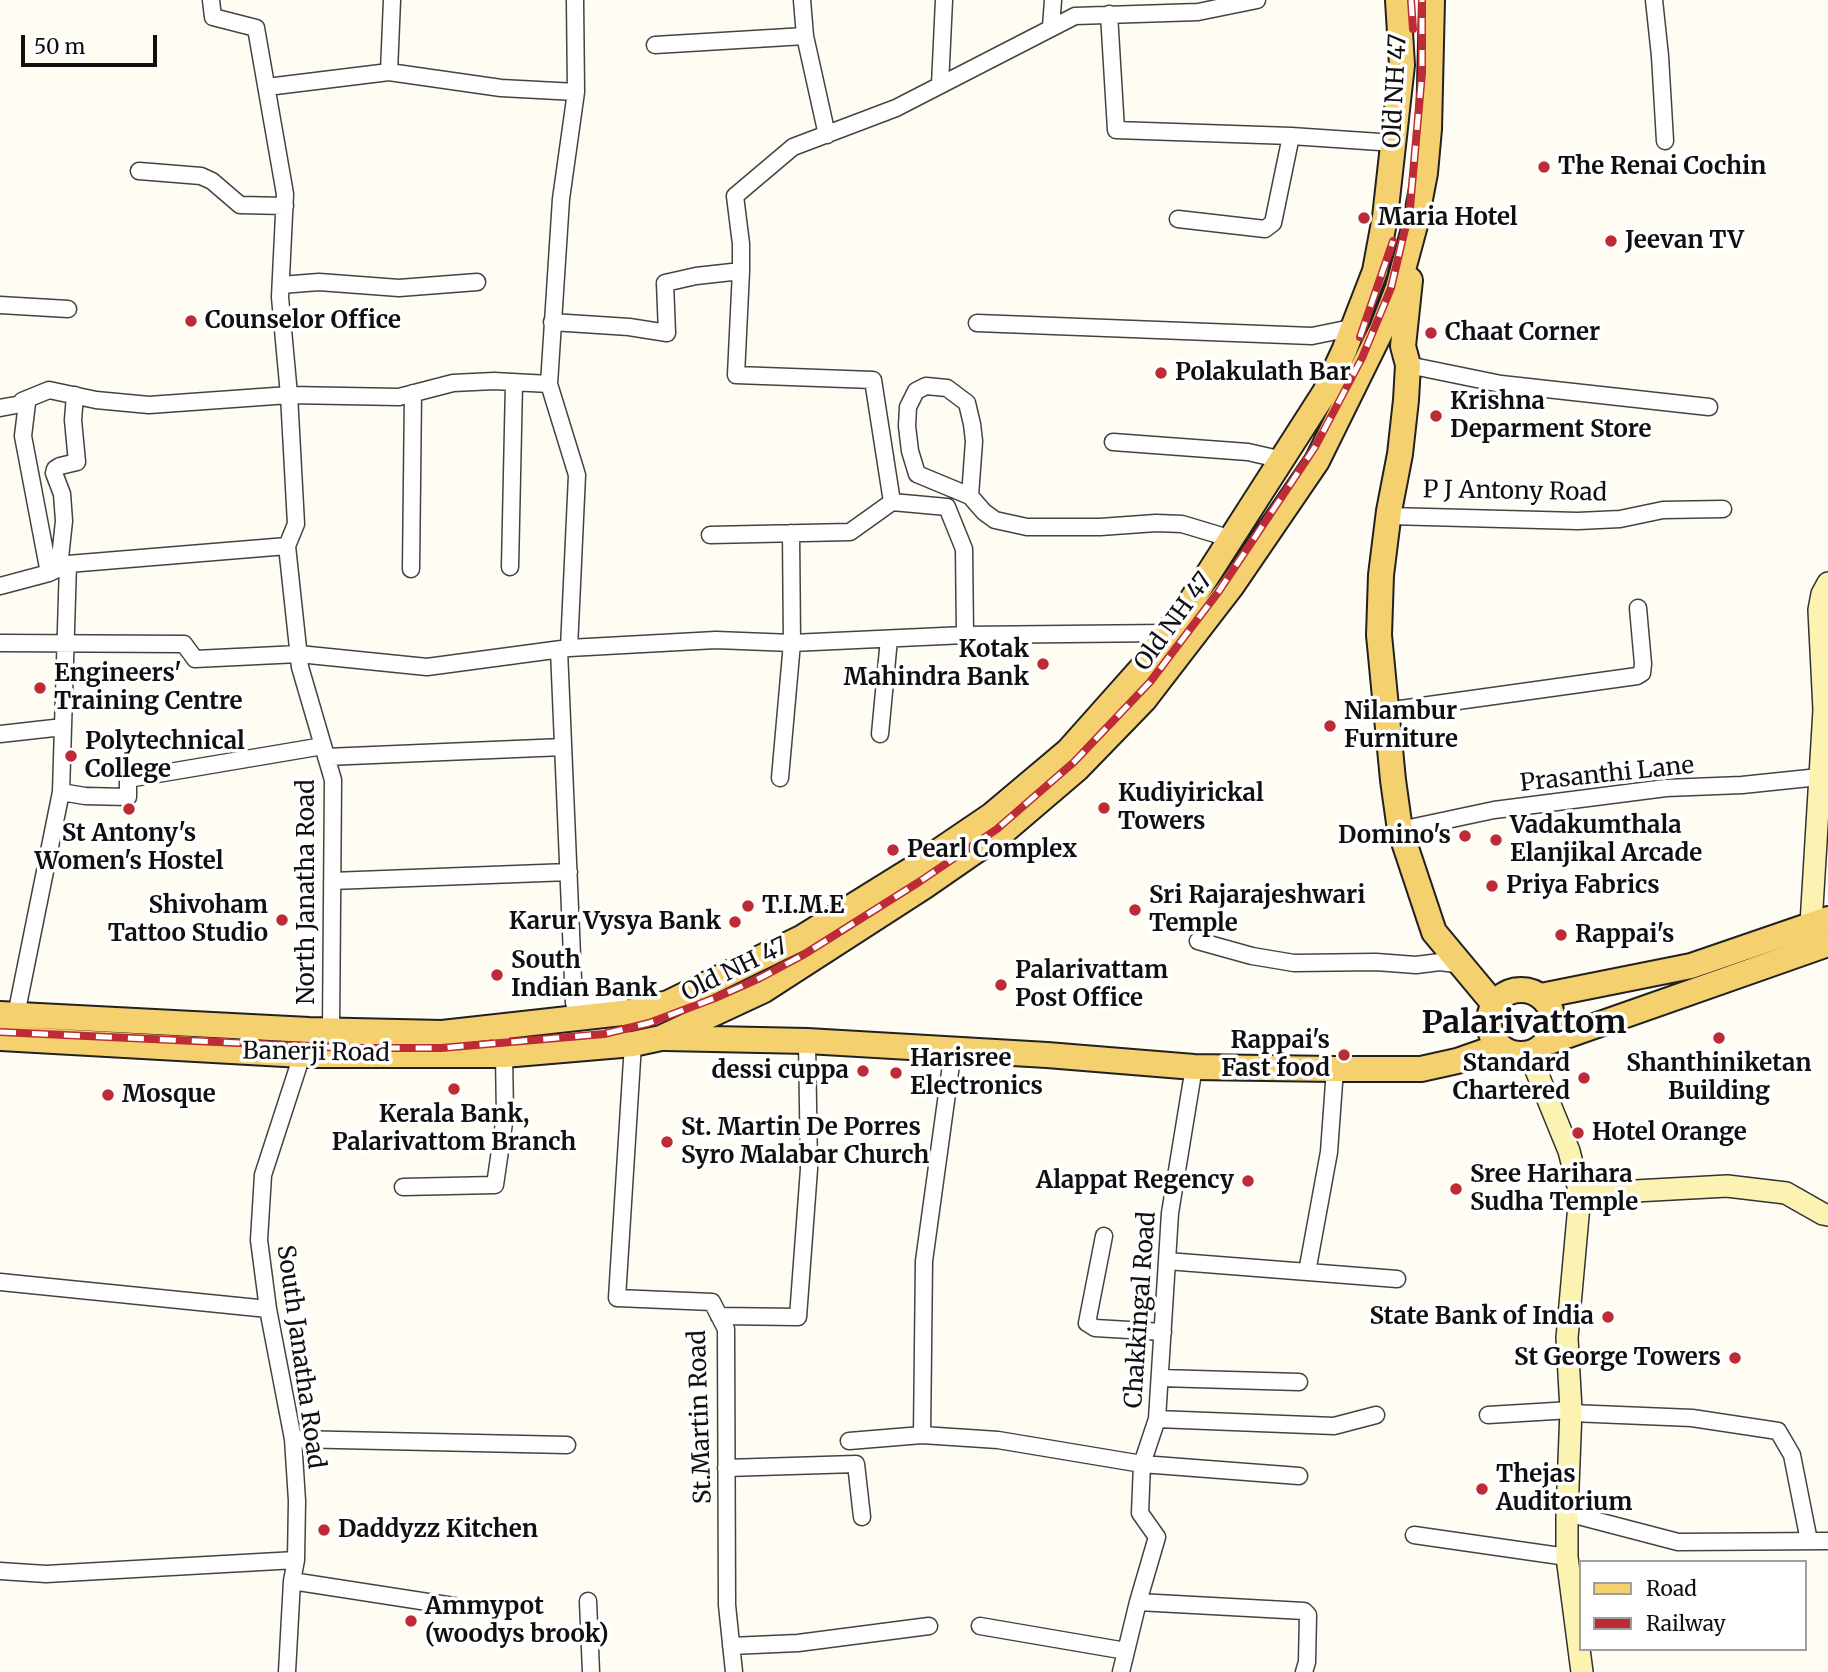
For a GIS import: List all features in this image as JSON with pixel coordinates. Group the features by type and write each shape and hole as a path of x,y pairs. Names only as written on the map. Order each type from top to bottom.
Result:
{"main road":[{"name":"Old NH 47","path":"631,1012 668,1003 803,937 911,870 992,815 1068,751 1141,669 1191,601 1325,392 1375,271 1395,143 1402,65 1398,0"},
{"name":"Old NH 47","path":"633,1044 661,1038 764,990 1003,832 1078,768 1144,700 1202,627 1317,461 1361,376 1398,288 1415,225 1425,173 1429,128 1432,0"},
{"name":"Old NH 47","path":"1415,225 1400,454 1381,575 1379,635 1386,711 1401,830 1434,932 1494,1004"},
{"path":"1819,922 1691,966 1541,996 1521,989 1506,993 1494,1004 1489,1018 1491,1034 1500,1046 1514,1053 1537,1048 1828,944"},
{"path":"1537,1048 1553,1028 1552,1010 1541,996"},
{"name":"Banerji Road","path":"0,1038 50,1029 442,1033 631,1012"},
{"name":"Banerji Road","path":"8,1015 50,1029 302,1055 503,1055 633,1044"},
{"name":"Old NH 47","path":"661,1038 807,1041 1194,1067 1335,1069 1421,1069 1457,1061 1500,1046"}],"street":[{"name":"North Janatha Road","path":"211,0 213,17 256,28 285,194 280,297 296,524 287,546 300,667 333,780 331,1030"},
{"path":"389,72 392,0"},
{"path":"575,0 576,92 561,199 549,384 577,475 564,649 563,747 574,1003 668,1003"},
{"path":"802,0 805,36 827,135"},
{"path":"940,85 944,0"},
{"path":"1051,27 1053,0"},
{"path":"892,502 873,380 736,375 741,271 735,196 793,147 896,108 1075,16 1198,12 1257,0"},
{"path":"1654,0 1665,142"},
{"path":"1109,14 1116,130 1291,136 1395,143"},
{"path":"655,45 805,36"},
{"path":"267,87 389,72 501,88 576,92"},
{"path":"1178,219 1265,229 1273,223 1291,136"},
{"path":"139,171 201,176 212,181 240,205 285,206"},
{"path":"552,321 667,333 665,283 695,276 741,271"},
{"path":"281,285 319,282 399,288 477,282"},
{"path":"0,305 68,309"},
{"path":"977,323 1312,336 1351,328 1394,330 1406,356 1501,384 1709,407"},
{"path":"27,403 22,401 49,390 149,405 289,395 399,397 453,383 549,384"},
{"path":"510,567 514,383"},
{"path":"970,496 974,441 967,403 947,388 926,386 916,391 908,407 910,451 917,474 970,496 984,512 996,520 1027,527 1182,524 1232,539"},
{"path":"411,569 414,393"},
{"path":"59,568 64,521 62,494 54,473 60,466 77,463 73,419 75,396"},
{"path":"0,408 27,403"},
{"path":"8,1015 61,792 66,643 59,568 23,436 27,403"},
{"path":"1113,442 1248,452 1283,460"},
{"path":"710,535 850,532 892,502 947,508 964,549 965,635"},
{"name":"P J Antony Road","path":"1389,516 1578,522 1620,519 1663,510 1723,509"},
{"path":"780,778 792,643 791,533"},
{"path":"0,586 59,568 287,546"},
{"path":"1819,922 1819,778 1824,710 1819,610 1825,589"},
{"path":"1386,711 1637,676 1642,673 1643,664 1638,608"},
{"path":"0,643 184,644 195,660 299,654 427,667 564,649 716,640 792,643 965,635 1167,633"},
{"path":"880,734 889,639"},
{"path":"0,734 63,727"},
{"path":"61,792 85,796 128,797 128,779 325,751 563,747"},
{"name":"Prasanthi Lane","path":"1401,830 1494,810 1666,788 1819,778"},
{"path":"332,881 569,872"},
{"path":"1198,941 1252,956 1294,963 1376,962 1416,965 1440,962 1463,965"},
{"path":"403,1187 495,1185 505,1116 503,1055 499,1028"},
{"path":"719,1316 798,1317 809,1169 807,1041"},
{"name":"St.Martin Road","path":"633,1044 617,1298 712,1302 726,1329 727,1605 734,1672"},
{"path":"1537,1048 1580,1194 1567,1338 1571,1411 1567,1557 1582,1672"},
{"path":"922,1435 924,1261 953,1050"},
{"name":"South Janatha Road","path":"287,1672 292,1581 296,1560 293,1438 268,1309 259,1240 263,1175 302,1055"},
{"name":"Chakkingal Road","path":"1121,1672 1157,1537 1140,1514 1142,1464 1157,1419 1170,1213 1194,1067"},
{"path":"1307,1272 1329,1152 1335,1069"},
{"path":"1580,1194 1727,1186 1786,1193 1828,1215"},
{"path":"1104,1236 1087,1323 1095,1328 1163,1332"},
{"path":"1167,1261 1398,1279"},
{"path":"0,1282 268,1309"},
{"path":"1160,1378 1299,1381"},
{"path":"1488,1415 1571,1411 1692,1418 1778,1431 1791,1455 1810,1541"},
{"path":"1157,1419 1334,1426 1376,1415"},
{"path":"849,1441 922,1435 998,1440 1142,1464 1299,1476"},
{"path":"293,1438 567,1445"},
{"path":"726,1468 856,1464 862,1517"},
{"path":"1567,1513 1678,1542 1828,1541"},
{"path":"1414,1535 1567,1557"},
{"path":"0,1571 46,1574 296,1560"},
{"path":"292,1581 460,1607"},
{"path":"588,1601 591,1672"},
{"path":"1138,1602 1304,1611 1308,1615 1307,1662 1304,1672"},
{"path":"732,1646 798,1643 929,1626"},
{"path":"980,1626 1126,1651"}],"railway":[{"path":"1411,0 1413,29"},
{"path":"0,1032 346,1048 441,1048 604,1034 649,1023 760,978 803,955 997,829 1074,762 1150,682 1219,591 1315,447 1362,358 1391,288 1410,208 1422,73 1422,0"},
{"path":"1360,337 1393,241"}],"place":[{"name":"The Renai Cochin","path":"1544,167"},
{"name":"Maria Hotel","path":"1364,218"},
{"name":"Jeevan TV","path":"1611,241"},
{"name":"Counselor Office","path":"191,321"},
{"name":"Chaat Corner","path":"1431,333"},
{"name":"Polakulath Bar","path":"1161,373"},
{"name":"Krishna Deparment Store","path":"1436,416"},
{"name":"Kotak Mahindra Bank","path":"1043,664"},
{"name":"Engineers' Training Centre","path":"40,688"},
{"name":"Nilambur Furniture","path":"1330,726"},
{"name":"Polytechnical College","path":"71,756"},
{"name":"Kudiyirickal Towers","path":"1104,808"},
{"name":"St Antony's Women's Hostel","path":"129,809"},
{"name":"Domino's","path":"1465,836"},
{"name":"Vadakumthala Elanjikal Arcade","path":"1496,840"},
{"name":"Pearl Complex","path":"893,850"},
{"name":"Priya Fabrics","path":"1492,886"},
{"name":"T.I.M.E","path":"748,906"},
{"name":"Sri Rajarajeshwari Temple","path":"1135,910"},
{"name":"Shivoham Tattoo Studio","path":"282,920"},
{"name":"Karur Vysya Bank","path":"735,922"},
{"name":"Rappai's","path":"1561,935"},
{"name":"South Indian Bank","path":"497,975"},
{"name":"Palarivattam Post Office","path":"1001,985"},
{"name":"Shanthiniketan Building","path":"1719,1038"},
{"name":"Rappai's Fast food","path":"1344,1055"},
{"name":"dessi cuppa","path":"863,1071"},
{"name":"Harisree Electronics","path":"896,1073"},
{"name":"Standard Chartered","path":"1584,1078"},
{"name":"Kerala Bank, Palarivattom Branch","path":"454,1089"},
{"name":"Mosque","path":"108,1095"},
{"name":"Hotel Orange","path":"1578,1133"},
{"name":"St. Martin De Porres Syro Malabar Church","path":"667,1142"},
{"name":"Alappat Regency","path":"1248,1181"},
{"name":"Sree Harihara Sudha Temple","path":"1456,1189"},
{"name":"State Bank of India","path":"1608,1317"},
{"name":"St George Towers","path":"1735,1358"},
{"name":"Thejas Auditorium","path":"1482,1489"},
{"name":"Daddyzz Kitchen","path":"324,1530"},
{"name":"Ammypot (woodys brook)","path":"411,1621"}],"district":[{"name":"Palarivattom","path":"1524,1024"}]}
